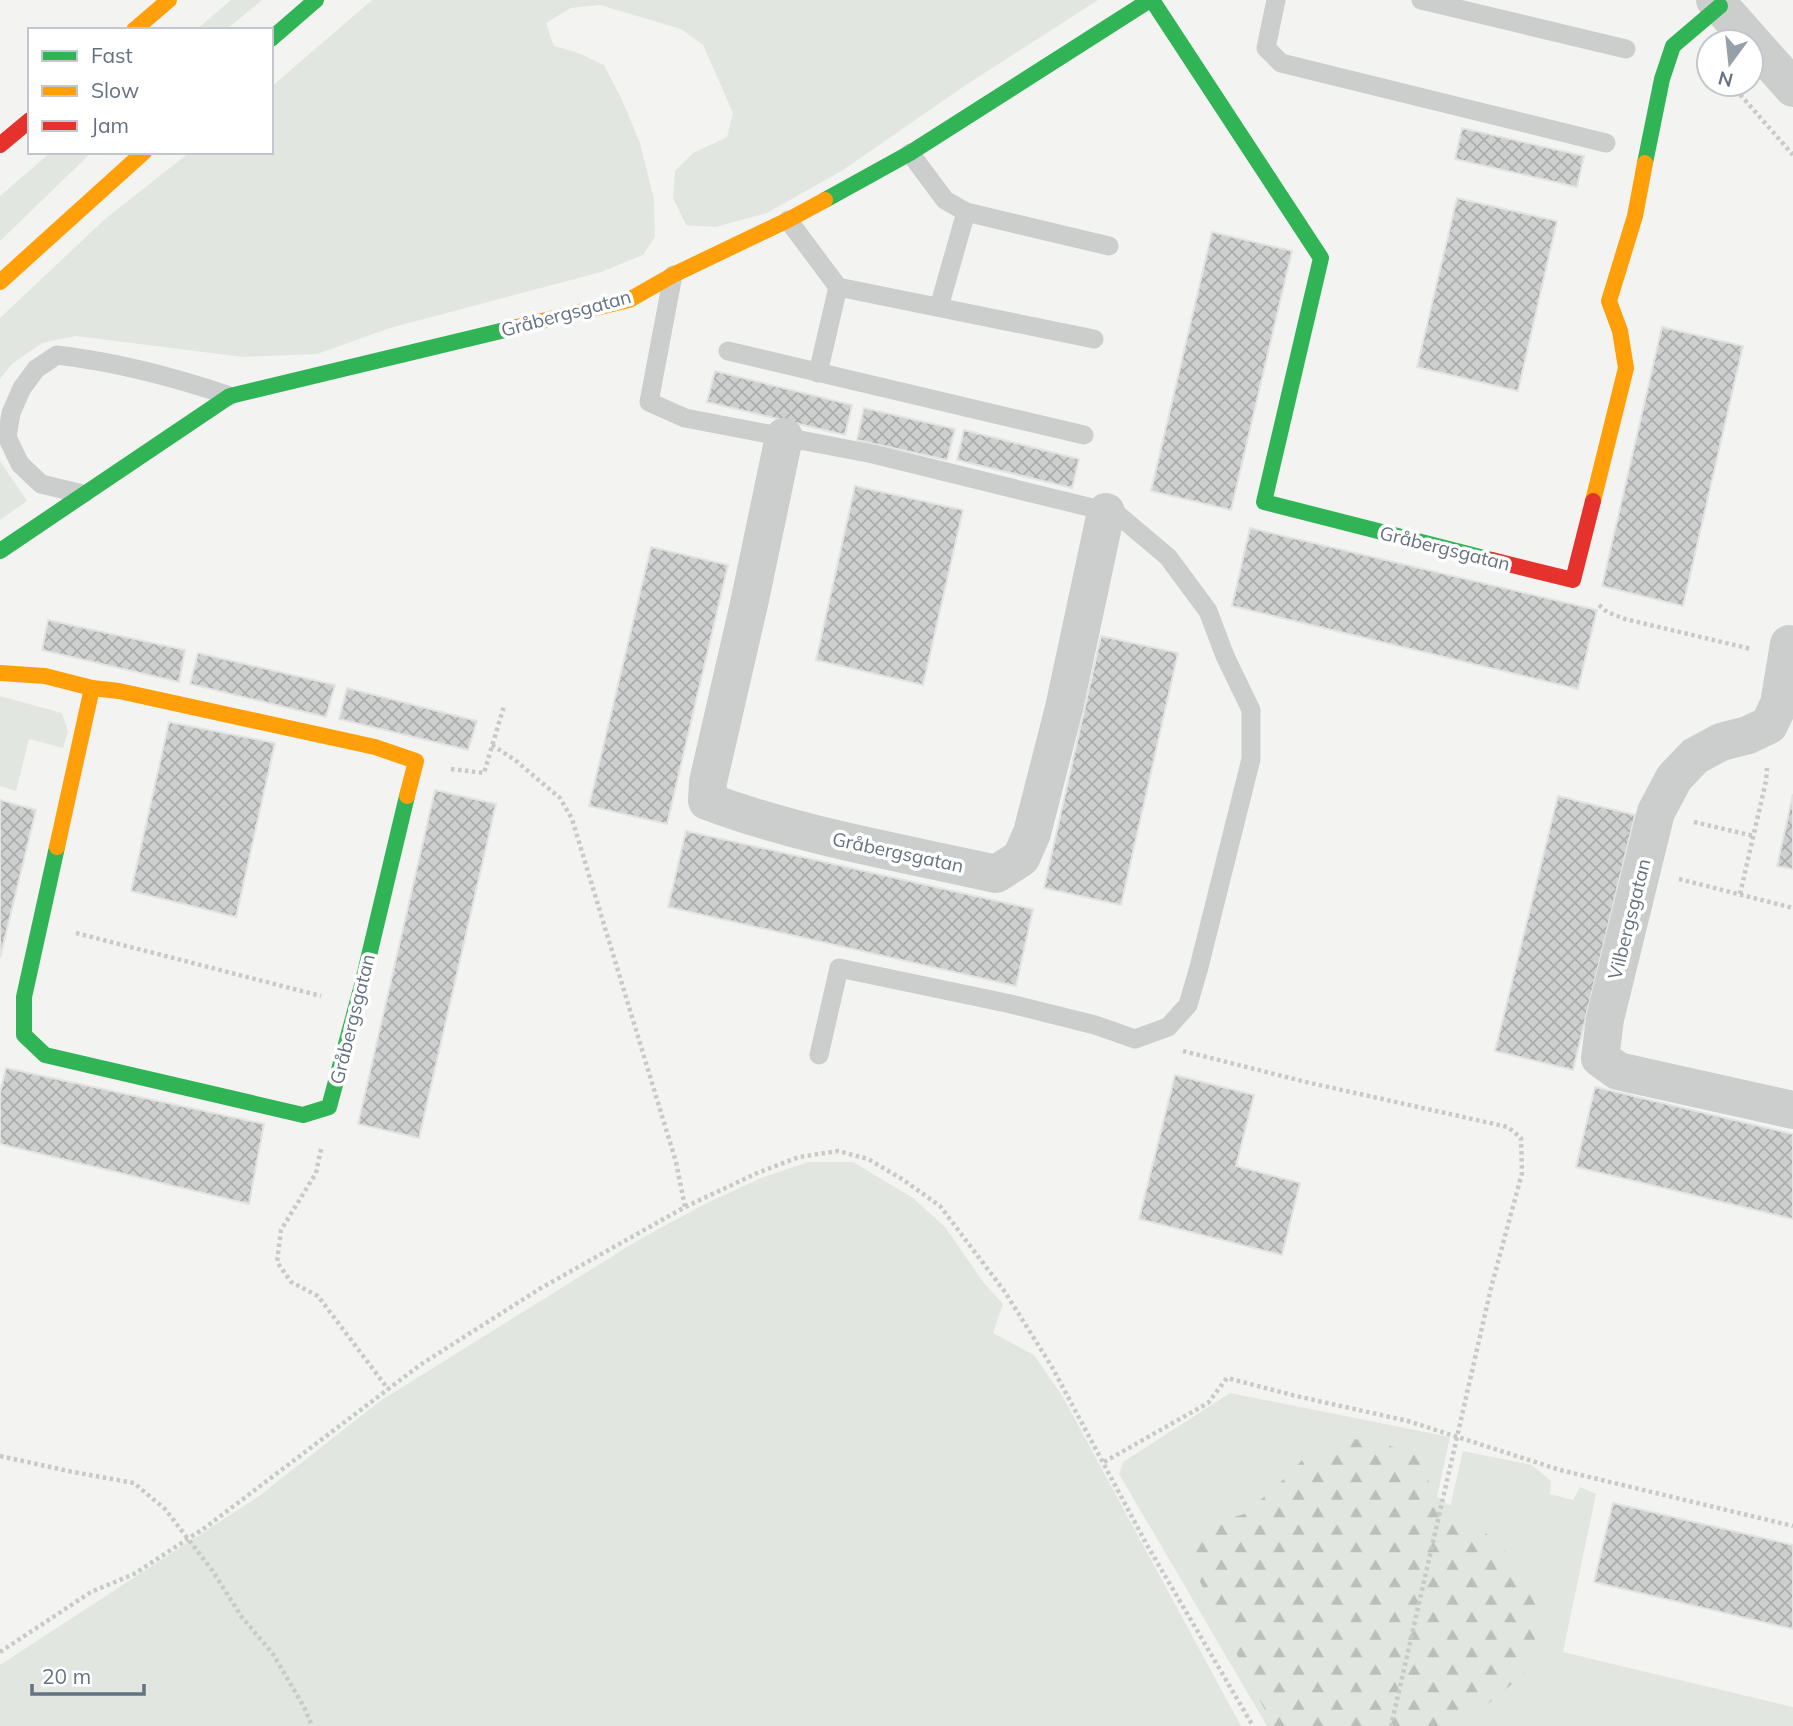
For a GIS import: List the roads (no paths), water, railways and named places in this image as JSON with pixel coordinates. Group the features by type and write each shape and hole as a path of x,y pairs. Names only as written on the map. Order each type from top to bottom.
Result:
{"street":[{"path":"136,28 169,0"},
{"path":"273,37 316,0"},
{"name":"Gråbergsgatan","path":"0,551 230,396 629,300 673,275 788,220 910,153 1151,0 1321,258 1264,502 1573,580 1626,368 1620,331 1609,301 1635,216 1662,79 1673,46 1717,3"},
{"path":"1717,3 1793,88"},
{"path":"0,145 28,122"},
{"path":"0,282 142,154"},
{"name":"Gråbergsgatan","path":"784,437 708,782 707,801 749,817 821,835 996,874 1021,858 1032,833 1064,708 1106,512"},
{"name":"Vilbergsgatan","path":"1791,645 1779,704 1769,725 1748,735 1721,742 1695,756 1674,778 1656,812 1605,1019 1600,1058 1618,1071 1793,1110"},
{"path":"0,673 45,676 92,688"},
{"name":"Gråbergsgatan","path":"92,688 156,699 375,747 416,761 329,1107 303,1115 45,1055 24,1035 24,997 92,688"}],"lane":[{"path":"1276,0 1266,48 1281,63 1606,143"},
{"path":"1422,0 1626,49"},
{"path":"910,153 945,200 966,212 1109,246"},
{"path":"939,307 966,212"},
{"path":"788,220 838,287 1094,339"},
{"path":"673,275 649,402 685,418 873,454 1117,514 1168,557 1208,611 1251,710 1251,759 1188,1005 1168,1027 1135,1039 1011,1004 839,968 819,1055"},
{"path":"818,373 838,287"},
{"path":"728,351 1084,435"},
{"path":"84,494 41,484 20,464 7,437 11,413 22,388 36,369 57,355 103,361 230,396"}]}
